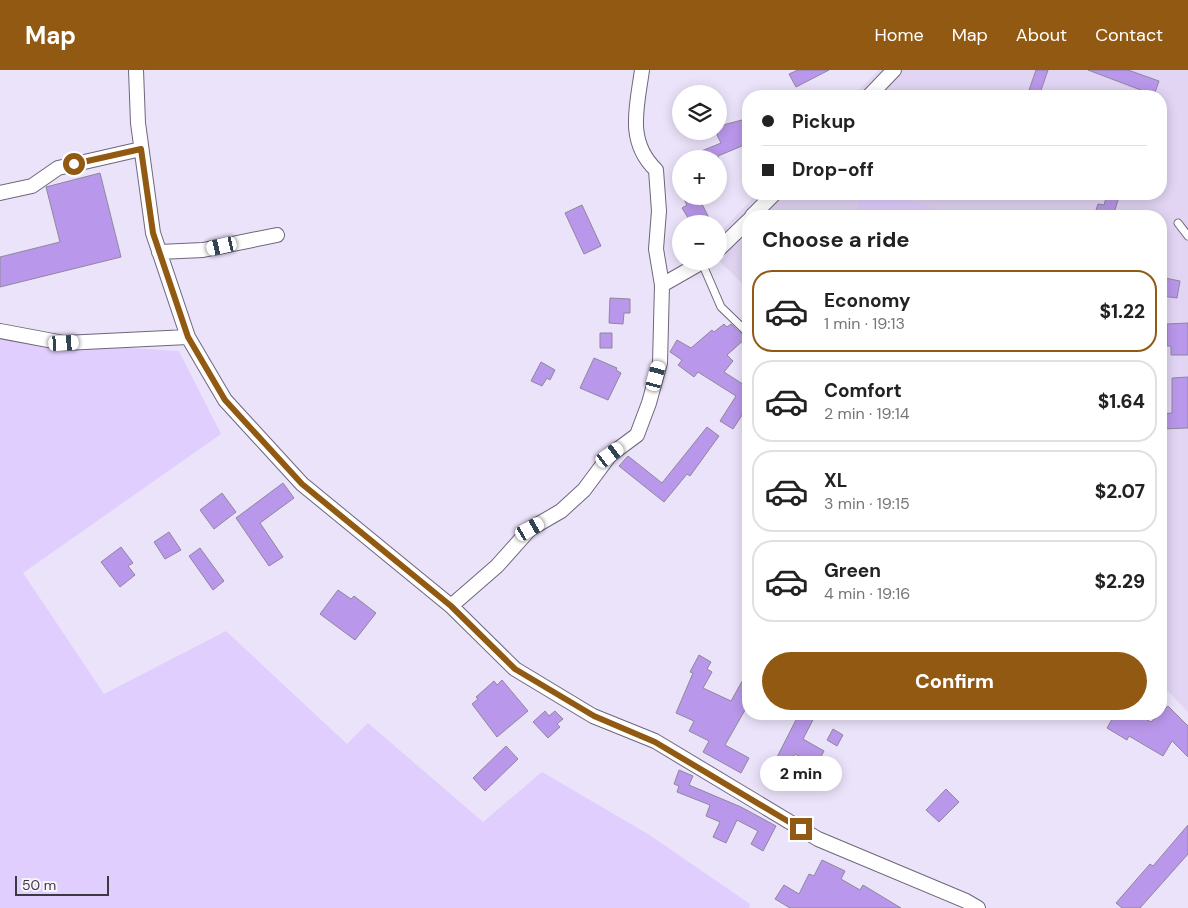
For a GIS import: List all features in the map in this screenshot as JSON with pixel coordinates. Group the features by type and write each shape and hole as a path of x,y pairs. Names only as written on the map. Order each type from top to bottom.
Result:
{"street":[{"path":"136,70 141,149 153,233 188,337 225,400 302,484 451,606 515,669 594,716 655,742 818,839 966,901 978,908"},
{"path":"451,606 497,566 530,529 561,511 584,490 610,455 636,436 649,404 660,363 662,285 656,249 659,211 656,170 645,158 638,144 636,130 642,70"},
{"path":"875,90 894,70"},
{"path":"0,193 32,186 58,168 141,149"},
{"path":"758,210 768,200"},
{"path":"727,241 742,227"},
{"path":"159,252 203,250 277,235"},
{"path":"662,285 689,270"},
{"path":"0,331 64,343 188,337"}],"lane":[{"path":"1178,223 1188,236"},
{"path":"706,270 721,307 742,327"}],"shaded area":[{"path":"879,70 1188,70 1188,712 1167,690 1167,210 742,210 742,283 727,269 727,225 751,200 1167,200 1167,90 859,90"},
{"path":"860,200 908,200 939,210 856,210"},
{"path":"0,340 179,351 221,434 23,573 104,694 226,631 347,744 368,723 483,822 542,772 648,834 750,904 749,908 0,908"}],"building":[{"path":"798,70 829,70 796,87 789,74"},
{"path":"1036,70 1048,70 1041,90 1029,90"},
{"path":"1088,70 1128,70 1159,81 1156,90 1141,90"},
{"path":"742,120 742,146 727,152 727,150 704,150 721,143 720,140 727,140 727,124"},
{"path":"100,173 121,257 0,287 0,257 60,242 46,187"},
{"path":"1105,200 1118,200 1115,210 1096,210 1098,204 1104,205"},
{"path":"582,205 601,246 584,254 565,213"},
{"path":"687,205 702,205 708,215 686,215 682,208"},
{"path":"1167,278 1180,281 1177,298 1167,297"},
{"path":"610,298 630,299 630,313 624,313 623,324 609,323"},
{"path":"1188,323 1188,355 1171,355 1171,346 1167,346 1167,324"},
{"path":"724,324 727,327 731,324 742,334 742,342 727,355 733,361 724,372 742,384 742,415 733,429 720,421 736,396 698,372 694,377 678,365 682,360 670,352 677,340 691,348 712,330 714,332"},
{"path":"600,333 612,333 612,348 600,348"},
{"path":"594,358 617,368 616,370 621,373 608,400 580,388"},
{"path":"541,362 555,370 550,380 547,378 542,386 531,381"},
{"path":"1188,377 1188,428 1167,429 1167,413 1172,413 1172,378"},
{"path":"707,427 719,436 690,476 687,474 664,502 619,466 628,456 662,483"},
{"path":"283,483 294,498 260,523 283,557 269,566 236,518"},
{"path":"222,493 236,512 214,529 200,510"},
{"path":"169,532 181,550 165,559 154,542"},
{"path":"121,547 133,563 128,566 135,575 120,587 101,562"},
{"path":"200,548 224,581 213,590 189,556"},
{"path":"338,590 351,599 354,596 376,613 355,640 320,614"},
{"path":"699,655 711,662 707,669 712,672 703,688 731,701 742,681 742,715 725,745 749,758 741,773 703,752 709,741 689,731 694,721 676,713 693,673 690,672"},
{"path":"502,680 528,711 497,737 472,704 478,699 476,697 494,681 497,685"},
{"path":"1167,707 1188,726 1188,757 1172,741 1163,756 1129,736 1127,740 1107,728 1112,720 1148,720 1151,722 1153,720 1167,720"},
{"path":"545,711 549,716 555,711 563,719 557,724 560,727 548,738 533,722"},
{"path":"796,720 813,720 803,739 824,751 816,766 795,754 787,770 774,763"},
{"path":"833,729 843,735 837,746 827,740"},
{"path":"506,746 518,759 485,791 473,778"},
{"path":"679,770 693,776 689,785 741,807 776,826 763,851 751,844 758,831 737,820 726,843 713,837 720,822 706,816 710,805 677,792 679,786 674,784"},
{"path":"946,789 959,802 939,822 926,810"},
{"path":"1188,825 1188,854 1140,908 1122,908 1116,903 1150,864 1153,866"},
{"path":"822,860 845,871 841,879 860,890 863,885 901,908 790,908 775,899 784,885 799,894 809,874 814,876"}],"route":[{"path":"74,164 141,149 153,233 167,280 188,337 225,400 302,484 451,606 515,669 594,716 655,742 801,829"}]}
